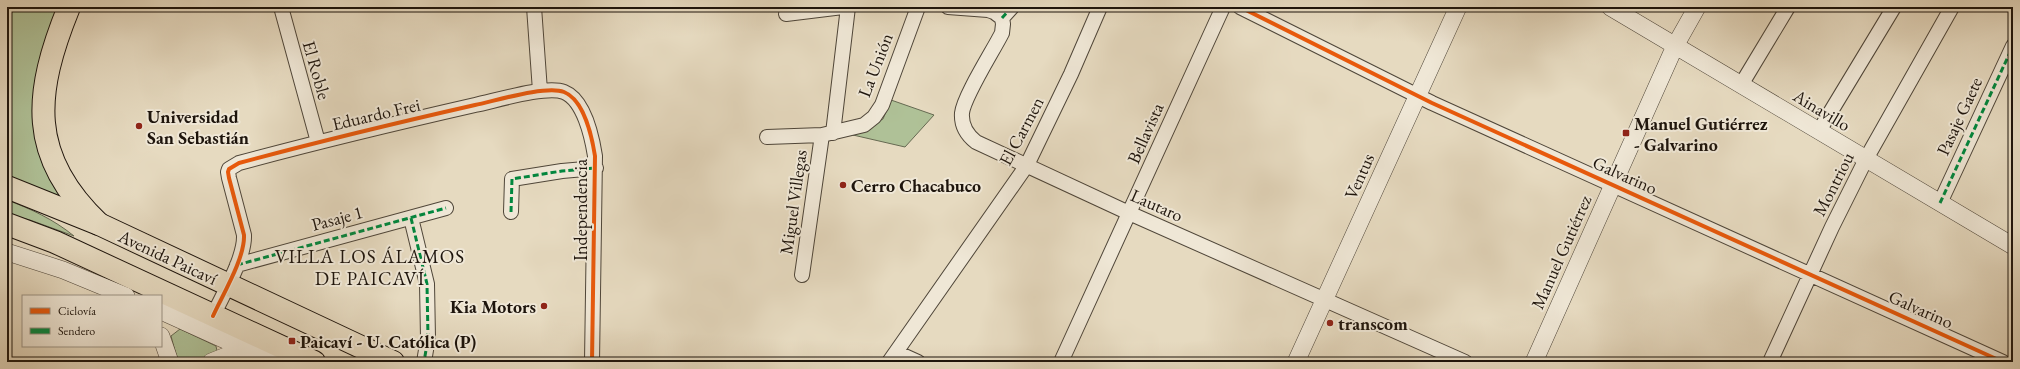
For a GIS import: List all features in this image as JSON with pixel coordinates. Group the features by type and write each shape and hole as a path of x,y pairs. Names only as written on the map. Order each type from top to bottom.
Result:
{"main road":[{"path":"69,7 55,45 45,86 43,100 44,127 48,151 59,176 77,202 99,224"},
{"name":"Avenida Paicaví","path":"7,187 99,224 393,362"},
{"name":"Avenida Paicaví","path":"7,224 67,247 314,362"}],"street":[{"name":"El Roble","path":"280,7 318,142"},
{"path":"534,7 540,91"},
{"path":"786,14 843,7"},
{"name":"Miguel Villegas","path":"802,275 828,134 848,7"},
{"name":"La Unión","path":"828,134 864,125 874,117 882,105 918,7"},
{"path":"948,7 988,10 994,12 1002,18 1012,7"},
{"name":"El Carmen","path":"892,357 1027,165 1071,74 1100,7"},
{"name":"Bellavista","path":"1061,362 1223,7"},
{"name":"Galvarino","path":"1240,7 1418,95 2003,362"},
{"name":"Ventus","path":"1296,362 1458,7"},
{"name":"Ainavillo","path":"1610,7 2013,246"},
{"name":"Manuel Gutiérrez","path":"1534,362 1675,46 1697,7"},
{"path":"1741,85 1788,7"},
{"name":"Montriou","path":"1820,132 1894,7"},
{"name":"Montriou","path":"1770,362 1810,274 1866,159 1952,7"},
{"name":"Lautaro","path":"1002,18 1002,33 965,103 962,120 966,132 976,142 1129,213 1465,362"},
{"name":"Pasaje Gaete","path":"1940,203 2013,46"},
{"name":"Eduardo Frei","path":"237,265 243,248 244,235 229,178 229,169 239,163 318,142 540,91"},
{"name":"Independencia","path":"540,91 562,91 574,99 590,132 596,168 592,362"},
{"path":"767,137 828,134"},
{"name":"Independencia","path":"511,212 512,179 562,171 596,168"},
{"name":"Pasaje 1","path":"237,265 446,208"},
{"path":"411,218 427,284 428,338 424,362"},
{"path":"7,252 63,270 123,295"},
{"path":"213,316 237,265"},
{"path":"162,311 274,362"},
{"path":"162,339 170,362"},
{"path":"211,362 246,350"},
{"path":"892,357 918,362"}],"green space":[{"path":"17,7 62,7 43,54 68,203 7,176 7,18"},
{"path":"891,100 934,115 905,147 853,135 883,119"},
{"path":"7,200 42,215 58,224 74,236 30,220 7,214"},
{"path":"180,329 216,346 217,351 200,362 178,362 171,336"}],"marked path":[{"path":"1002,18 1012,7"},
{"path":"1940,203 2013,46"},
{"path":"511,212 512,179 562,171 596,168"},
{"path":"237,265 446,208"},
{"path":"411,218 427,284 428,338 424,362"}],"cycle path":[{"path":"1240,7 1432,103 2003,362"},
{"path":"213,316 237,265 241,254 244,235 229,178 229,169 239,163 386,126 520,94 556,90 571,96 582,111 592,139 595,156 592,362"}],"place":[{"name":"Universidad San Sebastián","path":"139,126"},
{"name":"Manuel Gutiérrez - Galvarino","path":"1626,133"},
{"name":"Cerro Chacabuco","path":"843,185"},
{"name":"Kia Motors","path":"544,306"},
{"name":"transcom","path":"1330,323"},
{"name":"Paicaví - U. Católica (P)","path":"292,341"}],"district":[{"name":"VILLA LOS ÁLAMOS DE PAICAVÍ","path":"370,267"}]}
